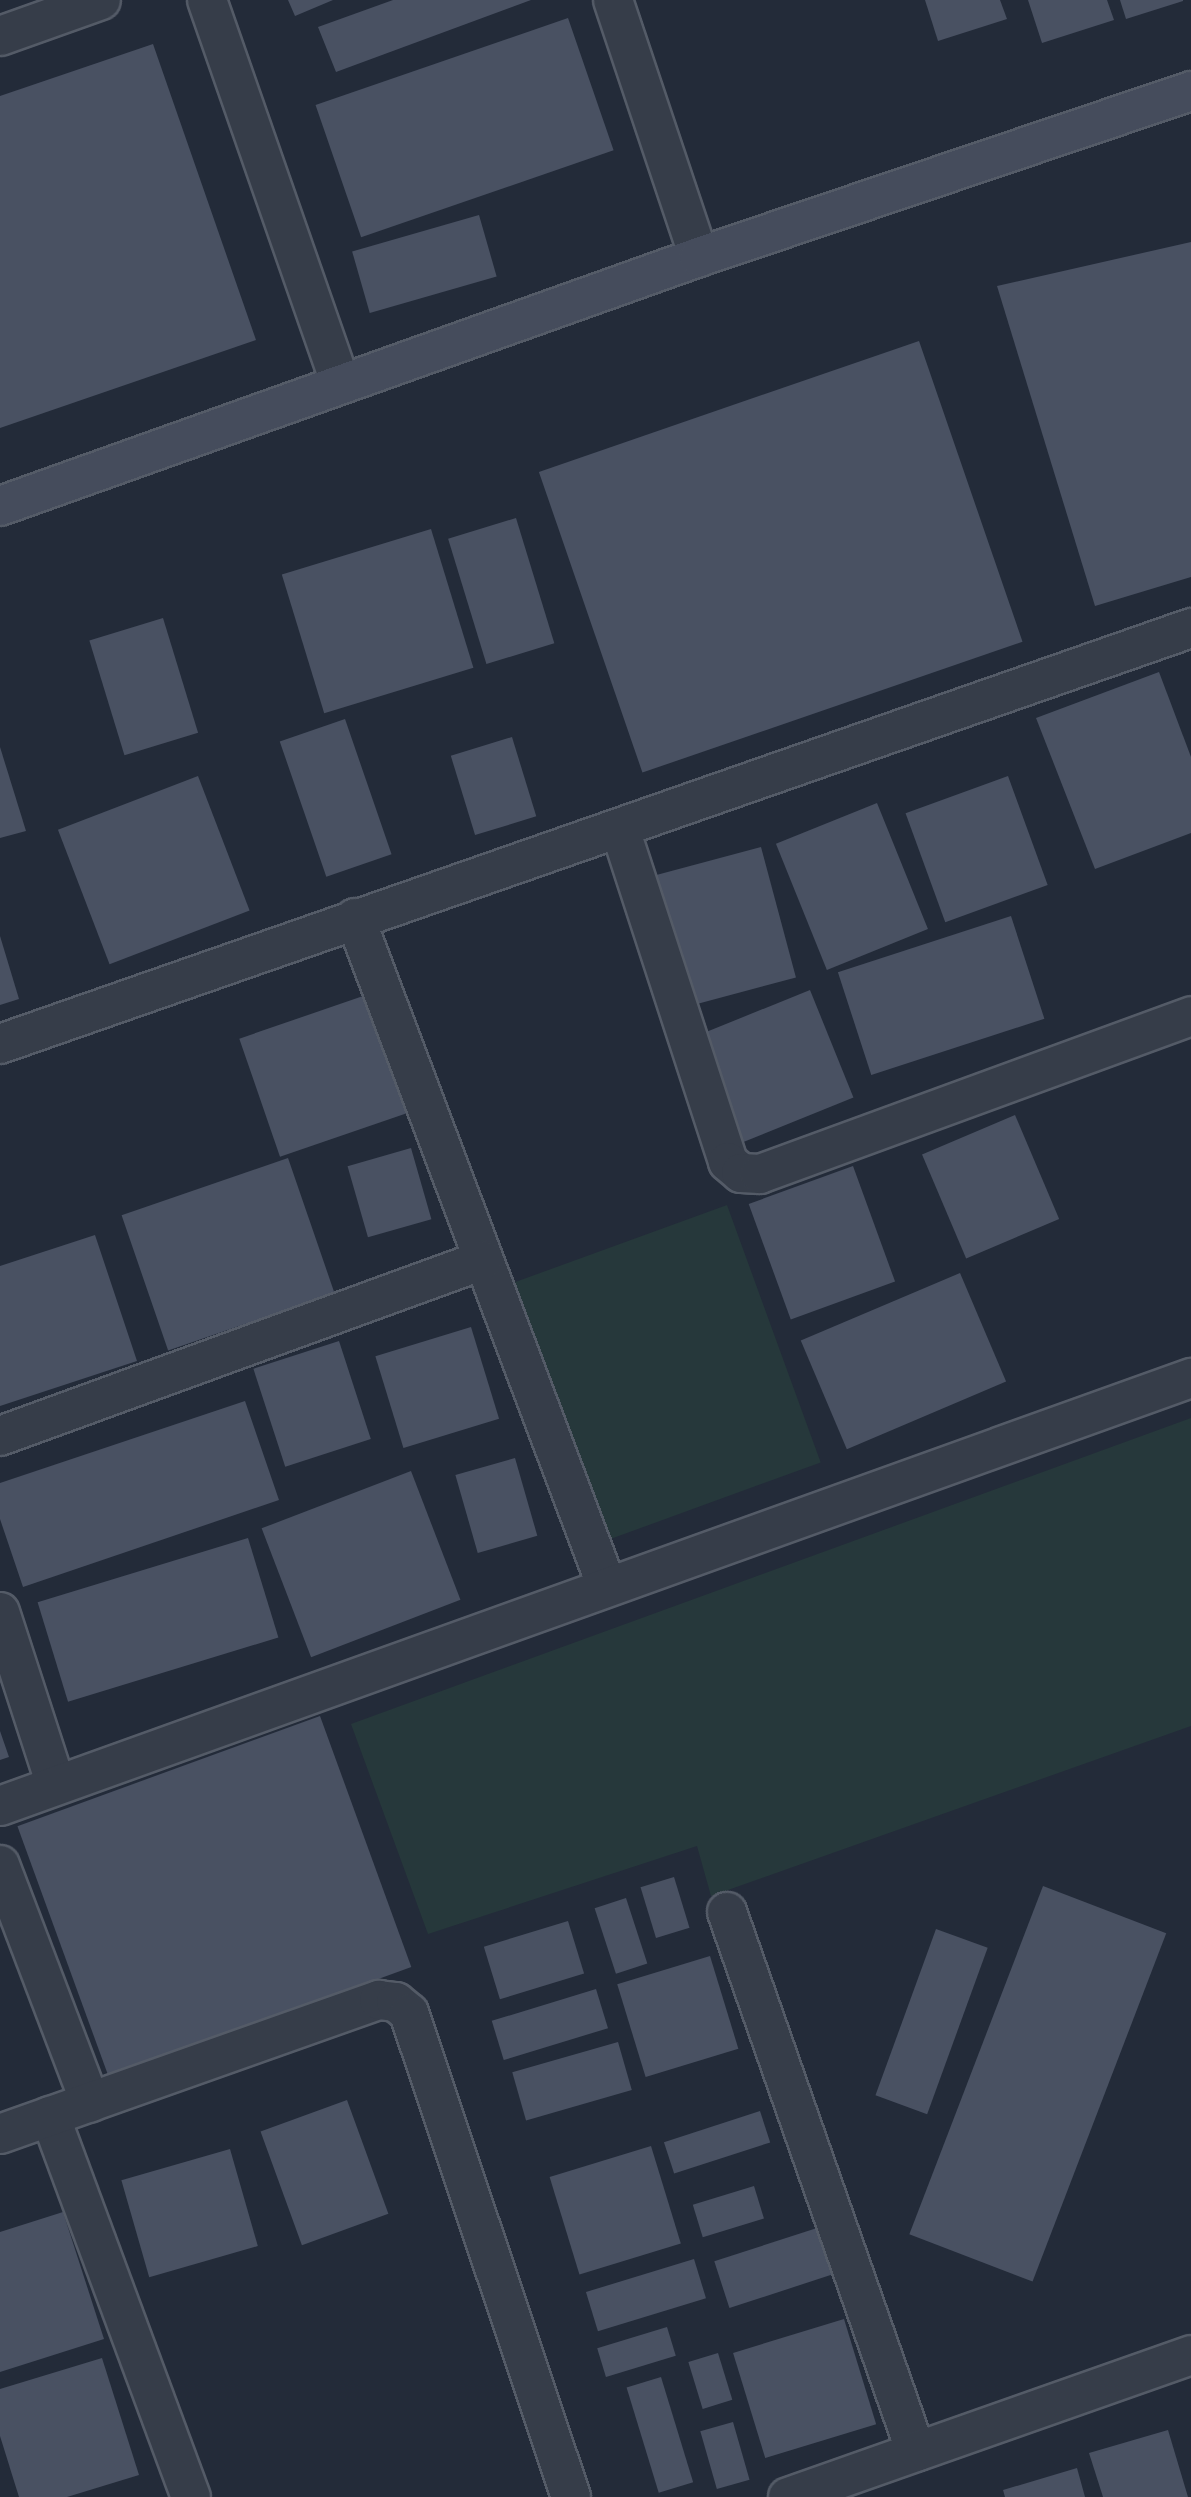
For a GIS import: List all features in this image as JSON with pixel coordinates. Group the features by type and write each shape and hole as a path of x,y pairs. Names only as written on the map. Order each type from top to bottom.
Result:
{"street":[{"path":"0,36 101,0"},
{"path":"207,0 340,382"},
{"path":"613,0 699,257"},
{"path":"0,506 340,382 699,257 1191,91"},
{"path":"0,1044 1191,628"},
{"path":"620,829 728,1162 741,1172 760,1174 1191,1016"},
{"path":"355,918 606,1584"},
{"path":"0,1436 483,1260"},
{"path":"0,1806 606,1584 1191,1378"},
{"path":"0,1612 56,1785"},
{"path":"0,1865 90,2102"},
{"path":"727,1912 916,2452"},
{"path":"0,2134 379,2000 396,2002 408,2013 571,2497"},
{"path":"50,2116 187,2496"},
{"path":"788,2497 1191,2355"}],"shaded area":[{"path":"727,1205 821,1462 606,1541 512,1283"},
{"path":"1191,1418 1191,1726 711,1896 697,1846 428,1934 351,1724"}],"building":[{"path":"288,0 333,0 295,16"},
{"path":"393,0 531,0 336,72 318,27"},
{"path":"925,0 1000,0 1007,19 938,41"},
{"path":"1028,0 1107,0 1114,20 1042,43"},
{"path":"1120,0 1183,0 1183,1 1126,19"},
{"path":"568,18 614,150 361,237 316,105"},
{"path":"153,44 256,340 0,428 0,96"},
{"path":"479,215 497,277 370,313 352,251"},
{"path":"1191,242 1191,577 1095,606 997,286"},
{"path":"919,341 1023,642 642,773 539,472"},
{"path":"516,518 554,643 486,664 448,539"},
{"path":"431,529 473,668 324,713 282,575"},
{"path":"163,618 198,733 124,755 89,641"},
{"path":"1159,672 1191,757 1191,833 1095,869 1036,718"},
{"path":"345,719 392,854 326,877 280,741"},
{"path":"512,737 536,816 475,835 451,756"},
{"path":"0,747 26,831 0,838"},
{"path":"198,776 250,910 110,964 58,830"},
{"path":"1008,776 1048,885 945,922 906,813"},
{"path":"877,803 928,929 827,970 776,844"},
{"path":"761,847 796,977 684,1007 649,877"},
{"path":"1011,916 1044,1019 871,1075 838,972"},
{"path":"0,936 19,999 0,1005"},
{"path":"810,990 853,1098 742,1143 699,1035"},
{"path":"366,995 407,1113 280,1157 239,1039"},
{"path":"1015,1115 1059,1219 966,1258 922,1154"},
{"path":"411,1148 431,1219 368,1237 348,1166"},
{"path":"288,1158 335,1293 168,1351 122,1215"},
{"path":"853,1166 895,1282 791,1320 749,1204"},
{"path":"95,1235 137,1361 0,1406 0,1266"},
{"path":"960,1273 1006,1382 847,1449 801,1341"},
{"path":"471,1327 499,1419 403,1448 375,1356"},
{"path":"339,1341 371,1439 285,1467 253,1369"},
{"path":"245,1401 279,1500 23,1587 0,1519 0,1483"},
{"path":"515,1458 537,1536 478,1553 455,1475"},
{"path":"411,1471 460,1600 311,1657 262,1528"},
{"path":"248,1538 278,1637 68,1702 38,1602"},
{"path":"320,1716 411,1967 109,2077 17,1826"},
{"path":"0,1731 9,1757 0,1760"},
{"path":"674,1877 689,1928 656,1938 641,1887"},
{"path":"1043,1886 1166,1933 1033,2282 909,2234"},
{"path":"626,1898 647,1964 616,1974 595,1908"},
{"path":"568,1921 584,1974 500,1999 484,1947"},
{"path":"936,1929 988,1948 927,2114 875,2095"},
{"path":"710,1956 738,2049 646,2077 617,1984"},
{"path":"596,1989 608,2028 504,2060 492,2021"},
{"path":"618,2042 632,2090 526,2120 512,2072"},
{"path":"347,2100 388,2214 302,2245 261,2131"},
{"path":"760,2111 770,2142 674,2174 664,2142"},
{"path":"651,2146 681,2244 579,2275 550,2177"},
{"path":"230,2149 258,2246 149,2277 121,2180"},
{"path":"754,2186 764,2219 703,2237 693,2205"},
{"path":"63,2212 104,2339 0,2372 0,2232"},
{"path":"817,2228 832,2275 729,2308 714,2261"},
{"path":"694,2259 706,2298 598,2331 586,2292"},
{"path":"844,2319 876,2424 765,2458 733,2353"},
{"path":"667,2327 676,2356 606,2377 597,2348"},
{"path":"718,2353 732,2400 703,2409 688,2362"},
{"path":"102,2358 139,2475 67,2497 19,2497 0,2436 0,2389"},
{"path":"661,2377 693,2482 659,2493 627,2388"},
{"path":"733,2422 750,2480 717,2489 700,2431"},
{"path":"1168,2430 1188,2497 1103,2497 1089,2453"},
{"path":"1077,2468 1085,2497 1005,2497 1003,2490"}]}
